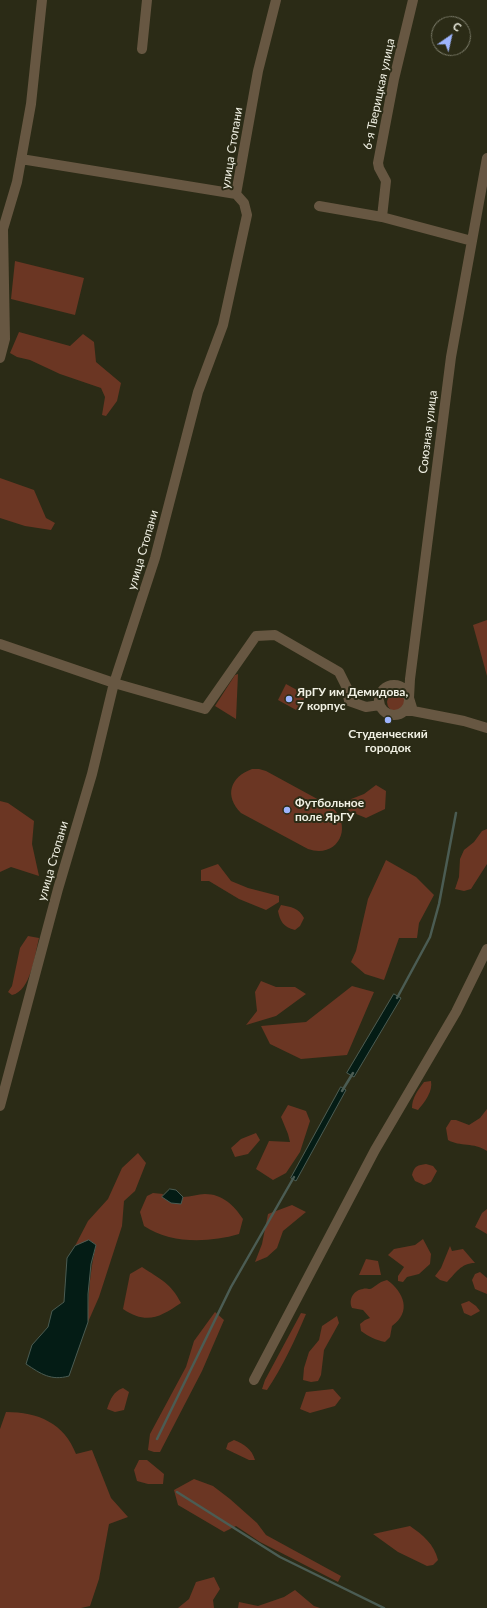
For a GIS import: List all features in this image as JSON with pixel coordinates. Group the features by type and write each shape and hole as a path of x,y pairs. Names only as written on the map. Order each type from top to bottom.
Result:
{"street":[{"path":"0,358 5,339 1,229 17,182 31,104 42,0"},
{"path":"142,49 147,0"},
{"name":"улица Стопани","path":"0,1106 58,889 92,774 114,683 155,558 198,392 223,326 247,215 244,203 236,194 258,71 276,0"},
{"name":"6-я Тверицкая улица","path":"382,217 386,181 378,163 394,79 413,0"},
{"name":"Союзная улица","path":"409,711 409,698 451,358 487,158"},
{"path":"21,159 236,194"},
{"path":"319,206 382,217 472,241"},
{"path":"0,644 114,683 205,709 256,636 275,634 339,672 347,688 349,701 366,707 380,705"},
{"path":"409,698 405,689 401,686 391,685 382,690 380,695 380,705 382,709 390,714 400,714 409,711 464,721 487,728"},
{"path":"254,1380 375,1150 456,1012 487,948"}],"shaded area":[{"path":"15,261 84,278 75,315 11,299"},
{"path":"19,332 70,346 83,334 94,342 96,362 121,383 117,401 106,416 102,415 105,397 101,388 60,374 30,360 17,357 10,353"},
{"path":"0,478 34,490 46,518 55,523 51,530 25,526 0,518"},
{"path":"487,620 487,676 473,625"},
{"path":"238,674 236,719 215,706 235,675"},
{"path":"286,684 306,695 298,711 278,700"},
{"path":"397,692 404,695 407,702 404,709 397,712 390,709 387,702 390,695"},
{"name":"Футбольное поле ЯрГУ","path":"252,769 266,771 332,807 342,824 342,832 339,840 334,846 327,850 318,851 308,849 241,813 232,800 232,788 234,782 239,777"},
{"path":"376,785 386,791 385,809 366,818 349,811 344,805 346,801 364,794"},
{"path":"0,801 8,803 34,821 32,844 39,876 11,867 0,872"},
{"path":"487,829 487,864 471,889 464,891 455,889 459,877 460,859 464,850 474,842 482,831"},
{"path":"386,860 416,877 434,895 419,923 417,938 399,938 384,980 365,974 351,962 356,951 368,899"},
{"path":"218,864 231,881 248,888 279,896 279,902 266,910 239,899 209,881 201,881 201,870"},
{"path":"281,905 297,910 304,918 300,926 295,930 288,927 281,921 278,911"},
{"path":"28,936 39,938 34,962 24,987 12,995 8,992 12,986 20,948"},
{"path":"261,981 276,987 295,987 306,994 276,1016 246,1025 257,1011 255,992"},
{"path":"352,986 374,992 347,1055 301,1059 270,1044 261,1026 306,1022"},
{"path":"394,994 401,998 354,1077 347,1073"},
{"path":"431,1081 430,1092 423,1104 418,1110 412,1108 414,1097 424,1082"},
{"path":"341,1087 346,1090 296,1181 291,1178"},
{"path":"288,1105 306,1111 310,1121 300,1152 286,1173 273,1180 256,1169 269,1141 290,1142 281,1117"},
{"path":"487,1109 487,1151 477,1146 448,1140 446,1128 451,1120 456,1120 469,1125 480,1118"},
{"path":"256,1133 260,1140 248,1154 235,1157 231,1148 241,1139"},
{"path":"138,1153 146,1163 135,1191 124,1201 122,1226 99,1297 88,1322 88,1303 92,1264 96,1245 89,1240 75,1246 88,1221 108,1199 122,1168"},
{"path":"426,1164 433,1166 437,1171 431,1182 424,1185 415,1181 412,1175 417,1166"},
{"path":"170,1189 176,1190 183,1197 181,1204 171,1203 162,1197"},
{"path":"153,1193 163,1194 162,1197 181,1203 183,1197 202,1194 211,1194 222,1198 236,1209 243,1219 239,1234 215,1239 190,1240 178,1239 155,1232 144,1226 140,1212 147,1196"},
{"path":"292,1205 306,1212 283,1231 277,1248 267,1257 255,1262 262,1244 268,1214"},
{"path":"487,1209 487,1234 475,1227 482,1213"},
{"path":"423,1239 431,1254 430,1264 419,1274 407,1277 403,1282 398,1281 398,1276 404,1267 388,1255 394,1249 415,1245"},
{"path":"89,1240 96,1245 91,1264 88,1294 88,1322 69,1376 57,1378 46,1376 26,1364 32,1345 48,1327 52,1311 64,1302 67,1258 75,1246"},
{"path":"450,1246 452,1251 463,1249 475,1263 470,1263 462,1267 447,1282 440,1280 435,1276 441,1268"},
{"path":"366,1259 378,1261 381,1275 359,1275"},
{"path":"142,1267 160,1278 169,1286 181,1303 160,1315 146,1318 139,1317 123,1309 130,1274"},
{"path":"480,1272 487,1278 487,1294 475,1289 472,1280 475,1274"},
{"path":"387,1280 398,1290 404,1308 402,1315 392,1326 390,1337 385,1342 373,1338 361,1331 360,1324 370,1318 363,1310 352,1308 351,1298 357,1291 370,1289"},
{"path":"469,1301 480,1311 471,1316 464,1313 461,1304"},
{"path":"215,1312 224,1320 202,1371 160,1452 148,1450 150,1434 186,1367 194,1341"},
{"path":"301,1313 306,1314 288,1353 267,1390 262,1389 265,1380"},
{"path":"337,1316 339,1323 324,1350 321,1375 318,1381 311,1382 303,1380 304,1368 309,1352 319,1340 322,1326"},
{"path":"123,1388 129,1392 124,1410 115,1412 107,1409 113,1396 117,1391"},
{"path":"333,1389 341,1398 335,1406 310,1413 300,1409 306,1392"},
{"path":"6,1412 29,1414 48,1421 64,1434 71,1443 76,1454 92,1450 111,1498 128,1517 109,1524 99,1579 90,1606 81,1608 0,1608 0,1429"},
{"path":"234,1440 247,1447 255,1460 249,1460 226,1449 228,1443"},
{"path":"139,1460 147,1460 164,1474 163,1484 148,1484 137,1481 134,1470"},
{"path":"194,1479 213,1486 230,1499 257,1523 266,1535 341,1576 338,1582 260,1542 236,1526 224,1532 178,1505 174,1490"},
{"path":"410,1526 424,1536 434,1549 438,1560 433,1565 427,1566 398,1552 373,1534"},
{"path":"214,1577 220,1589 213,1600 214,1608 178,1608 189,1599 196,1582"},
{"path":"295,1590 314,1606 320,1608 238,1608 239,1602 258,1606 284,1597"}],"waterway":[{"path":"397,998 430,937 439,904 456,813"},
{"path":"342,1091 353,1073"},
{"path":"157,1439 231,1287 294,1177"},
{"path":"177,1492 280,1557 384,1608"}],"place":[{"name":"ЯрГУ им Демидова, 7 корпус","path":"289,699"},
{"name":"Студенческий городок","path":"388,720"},
{"name":"Футбольное поле ЯрГУ","path":"287,810"}]}
